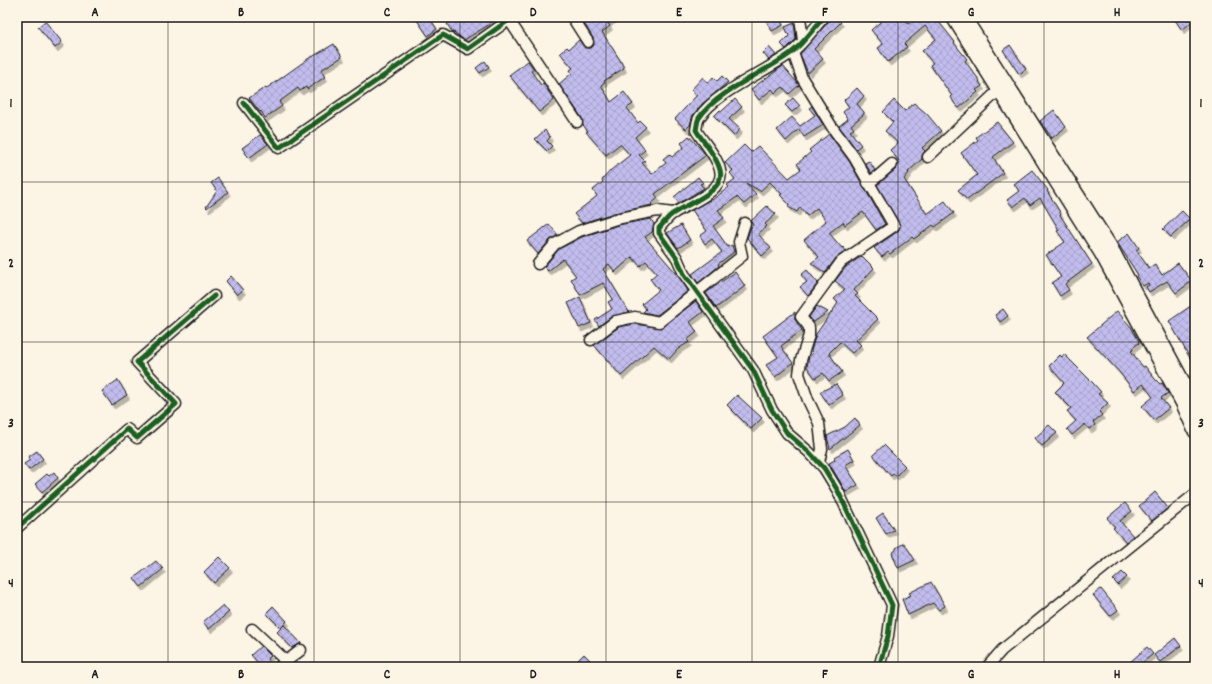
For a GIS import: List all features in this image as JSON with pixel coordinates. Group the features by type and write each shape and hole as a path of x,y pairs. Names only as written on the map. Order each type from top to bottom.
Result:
{"main road":[{"path":"953,17 1101,253 1183,404 1195,431"},
{"path":"964,17 1110,246 1195,404"}],"street":[{"path":"572,17 588,42"},
{"path":"800,17 803,41"},
{"path":"824,17 793,52 773,66 740,84 709,106 698,120 696,130 718,162 721,171 721,180 716,188 690,205 673,213 659,228 659,233 677,258 684,274 697,293 753,370 772,410 786,433 819,462 838,491 892,605 888,636 879,667"},
{"path":"244,103 279,148 443,34 468,49 511,18 577,122"},
{"path":"793,52 802,78 832,127 854,157 894,226 841,262 801,317 809,327 809,335 801,360 799,374 818,423 822,449 819,462"},
{"path":"928,157 999,90"},
{"path":"868,183 892,164"},
{"path":"538,264 555,244 579,230 616,219 652,212 658,211 673,213"},
{"path":"591,340 616,321 635,317 659,322 742,256 739,242 745,223"},
{"path":"17,528 128,429 137,438 176,404 136,362 214,296"},
{"path":"987,667 1002,650 1195,494"},
{"path":"252,629 282,664 301,650"}],"shaded area":[{"path":"20,653 29,667 17,667 17,655"}],"building":[{"path":"415,17 429,17 437,29 428,36"},
{"path":"459,17 497,17 489,23 490,24 464,40 454,32 453,33 447,24"},
{"path":"580,17 616,17 608,23 610,26 602,32 624,68 604,81 605,82 601,85 611,102 624,92 633,104 627,108 638,123 640,121 646,127 635,137 645,150 639,155 645,161 642,163 652,174 666,163 663,159 669,154 672,157 684,147 681,143 689,136 706,155 655,194 658,198 651,204 652,205 614,213 582,223 574,214 597,196 593,190 603,182 602,180 611,170 630,155 620,144 606,155 586,132 588,131 583,125 582,118 559,84 572,73 570,70 573,68 560,53 567,47 569,49 579,40 585,48 591,48 594,45 593,38"},
{"path":"764,17 779,17 783,25 772,31"},
{"path":"830,17 836,17 841,22 814,49 823,59 808,73 800,54 829,21"},
{"path":"886,17 903,17 909,24 917,17 935,17 967,59 965,61 980,81 979,82 982,86 976,90 978,92 959,108 954,103 951,97 952,96 930,65 933,63 922,51 936,39 925,26 904,44 907,47 888,62 878,48 883,44 871,30"},
{"path":"1179,17 1195,17 1195,19 1182,30 1175,20"},
{"path":"45,21 62,42 55,48 38,27"},
{"path":"794,23 796,39 786,49 781,44 789,36 785,27"},
{"path":"334,44 342,57 321,70 325,77 307,89 306,87 300,91 298,88 279,102 282,106 265,118 261,111 260,112 249,98 266,87 267,88 312,56"},
{"path":"1010,45 1026,69 1019,74 1003,50"},
{"path":"769,47 776,55 769,60 763,53"},
{"path":"485,61 489,67 480,73 476,68"},
{"path":"528,61 534,69 531,71 541,85 543,83 554,100 539,112 509,75"},
{"path":"783,66 799,85 789,94 783,87 775,93 772,89 759,100 751,89"},
{"path":"722,76 728,82 702,104 693,115 690,125 686,129 675,119 697,95 691,90 703,77 708,83 713,77 717,81"},
{"path":"857,88 864,96 857,104 864,114 851,125 854,129 850,131 861,145 856,149 839,126 848,119 843,112 849,107 844,100"},
{"path":"793,98 800,106 792,112 785,105"},
{"path":"735,99 742,107 729,119 740,129 734,136 714,116"},
{"path":"894,100 905,111 914,103 927,114 941,131 922,148 925,151 922,155 922,159 908,172 909,173 904,179 927,214 945,201 954,213 935,227 933,225 914,239 912,237 890,254 888,252 882,257 874,248 898,231 900,226 877,185 896,169 900,162 890,150 898,143 885,131 893,122 883,112"},
{"path":"812,106 823,125 804,137 799,129 786,141 777,130 792,117 800,126 815,115 809,108"},
{"path":"1054,110 1066,127 1052,138 1040,121"},
{"path":"997,122 1013,142 993,157 1003,173 967,200 958,190 977,175 961,153 978,140 976,137"},
{"path":"545,130 550,137 547,141 552,146 547,151 535,139"},
{"path":"829,134 849,161 885,224 876,230 863,212 845,225 843,222 829,233 846,251 836,258 825,273 811,263 819,257 804,240 826,221 817,208 807,216 800,207 797,212 788,207 789,204 780,195 782,194 770,182 760,191 746,183 756,194 744,204 737,197 718,210 724,218 713,226 728,247 732,245 734,252 718,264 719,266 698,283 692,274 722,252 712,239 705,244 700,236 707,231 692,210 712,200 729,187 727,185 735,179 730,173 733,170 725,163 744,145 751,152 758,146 789,178 801,169 797,164 811,152 809,150"},
{"path":"260,135 268,144 249,158 242,148"},
{"path":"869,161 875,170 871,173 865,163"},
{"path":"1032,170 1048,190 1047,191 1061,214 1060,215 1092,264 1065,284 1069,290 1060,296 1052,283 1061,277 1046,255 1065,242 1057,231 1059,230 1040,198 1030,205 1025,198 1013,207 1007,200 1019,191 1014,184"},
{"path":"698,177 703,183 700,184 704,188 679,203 674,197"},
{"path":"218,178 228,192 207,208 206,207 217,191 211,183"},
{"path":"767,206 776,214 765,224 767,226 758,234 771,248 762,256 747,238 753,225 751,221"},
{"path":"1182,211 1190,219 1171,237 1163,229"},
{"path":"651,219 654,224 652,232 645,237 677,274 688,291 657,315 643,312 646,309 642,304 659,290 650,279 657,273 646,261 640,266 632,257 615,272 609,264 603,269 629,312 612,316 599,326 595,320 612,309 608,302 613,299 603,283 580,295 571,279 576,276 563,259 548,271 544,267 559,249 582,237 618,225"},
{"path":"549,224 558,235 550,240 538,254 527,241"},
{"path":"681,225 690,240 678,248 667,233"},
{"path":"1129,233 1139,248 1136,250 1149,268 1155,264 1162,275 1178,263 1192,281 1176,293 1167,281 1149,292 1146,287 1149,285 1148,283 1143,286 1136,276 1138,275 1117,242"},
{"path":"862,256 874,268 854,290 858,294 855,296 878,319 856,340 861,345 852,353 840,342 829,353 842,372 829,381 823,373 815,378 807,367 809,356 813,353 811,351 816,334 838,303 834,299 845,289 835,281 846,267"},
{"path":"807,270 818,283 808,296 800,287 807,282 801,275"},
{"path":"735,272 745,286 716,308 706,293"},
{"path":"231,276 243,290 237,295 226,281"},
{"path":"580,297 591,323 579,328 568,303"},
{"path":"696,301 703,312 690,322 697,332 687,340 689,342 678,349 669,359 654,346 621,376 594,345 619,327 635,324 661,328"},
{"path":"1195,303 1195,353 1190,358 1169,321"},
{"path":"817,306 828,312 814,322 809,317"},
{"path":"1003,309 1008,316 1000,322 995,315"},
{"path":"1117,311 1131,327 1139,341 1139,343 1132,348 1133,350 1131,351 1143,367 1145,366 1160,384 1162,383 1168,393 1161,398 1169,408 1154,420 1142,406 1153,397 1143,384 1134,391 1120,373 1087,337"},
{"path":"795,312 796,321 802,330 781,346 793,363 775,377 766,365 778,357 763,336"},
{"path":"1064,354 1093,383 1101,392 1098,394 1108,403 1099,412 1102,415 1093,422 1095,425 1089,429 1085,424 1072,435 1067,429 1076,421 1067,411 1071,408 1055,392 1064,383 1049,366 1060,355 1062,357"},
{"path":"118,380 127,395 112,405 102,391"},
{"path":"836,384 843,395 829,405 820,392"},
{"path":"737,395 762,418 751,429 727,405"},
{"path":"855,418 860,425 830,449 827,436 845,427"},
{"path":"1049,425 1057,433 1042,446 1035,438"},
{"path":"884,445 905,466 896,476 893,474 891,476 873,455"},
{"path":"848,449 854,460 845,465 858,485 846,492 829,463 835,460 834,457"},
{"path":"37,451 43,459 29,470 24,464 30,460 28,457"},
{"path":"54,472 58,478 42,492 35,484 47,474 49,476"},
{"path":"1155,492 1168,508 1152,521 1139,506"},
{"path":"1125,503 1132,511 1120,521 1133,536 1126,542 1113,528 1115,527 1107,518"},
{"path":"883,513 894,530 886,534 876,518"},
{"path":"904,543 915,560 898,568 892,553 896,550 896,548"},
{"path":"219,557 230,568 214,583 204,572"},
{"path":"156,561 163,569 141,587 134,578"},
{"path":"1122,572 1127,577 1118,585 1113,580"},
{"path":"931,582 945,606 939,610 933,603 908,615 902,599 911,595 909,593"},
{"path":"1101,589 1118,610 1110,616 1093,595"},
{"path":"223,605 229,612 209,629 203,622"},
{"path":"273,606 287,621 281,628 266,613"},
{"path":"284,625 301,643 292,648 277,632"},
{"path":"1175,638 1181,646 1160,662 1154,655"},
{"path":"261,646 271,656 267,659 273,667 262,667 251,655"},
{"path":"1147,647 1153,654 1137,667 1132,667 1129,663"},
{"path":"584,654 590,660 585,666 578,660"}],"cycle path":[{"path":"244,103 279,148 443,35 468,49 513,17"},
{"path":"824,17 804,41 791,53 717,99 699,118 696,130 716,160 720,170 720,177 717,184 705,196 670,216 659,228 659,233 677,258 684,274 753,370 772,410 787,433 809,452 824,468 838,491 892,605 888,636 879,667"},
{"path":"17,528 127,429 137,438 176,404 137,362 214,296"}]}
